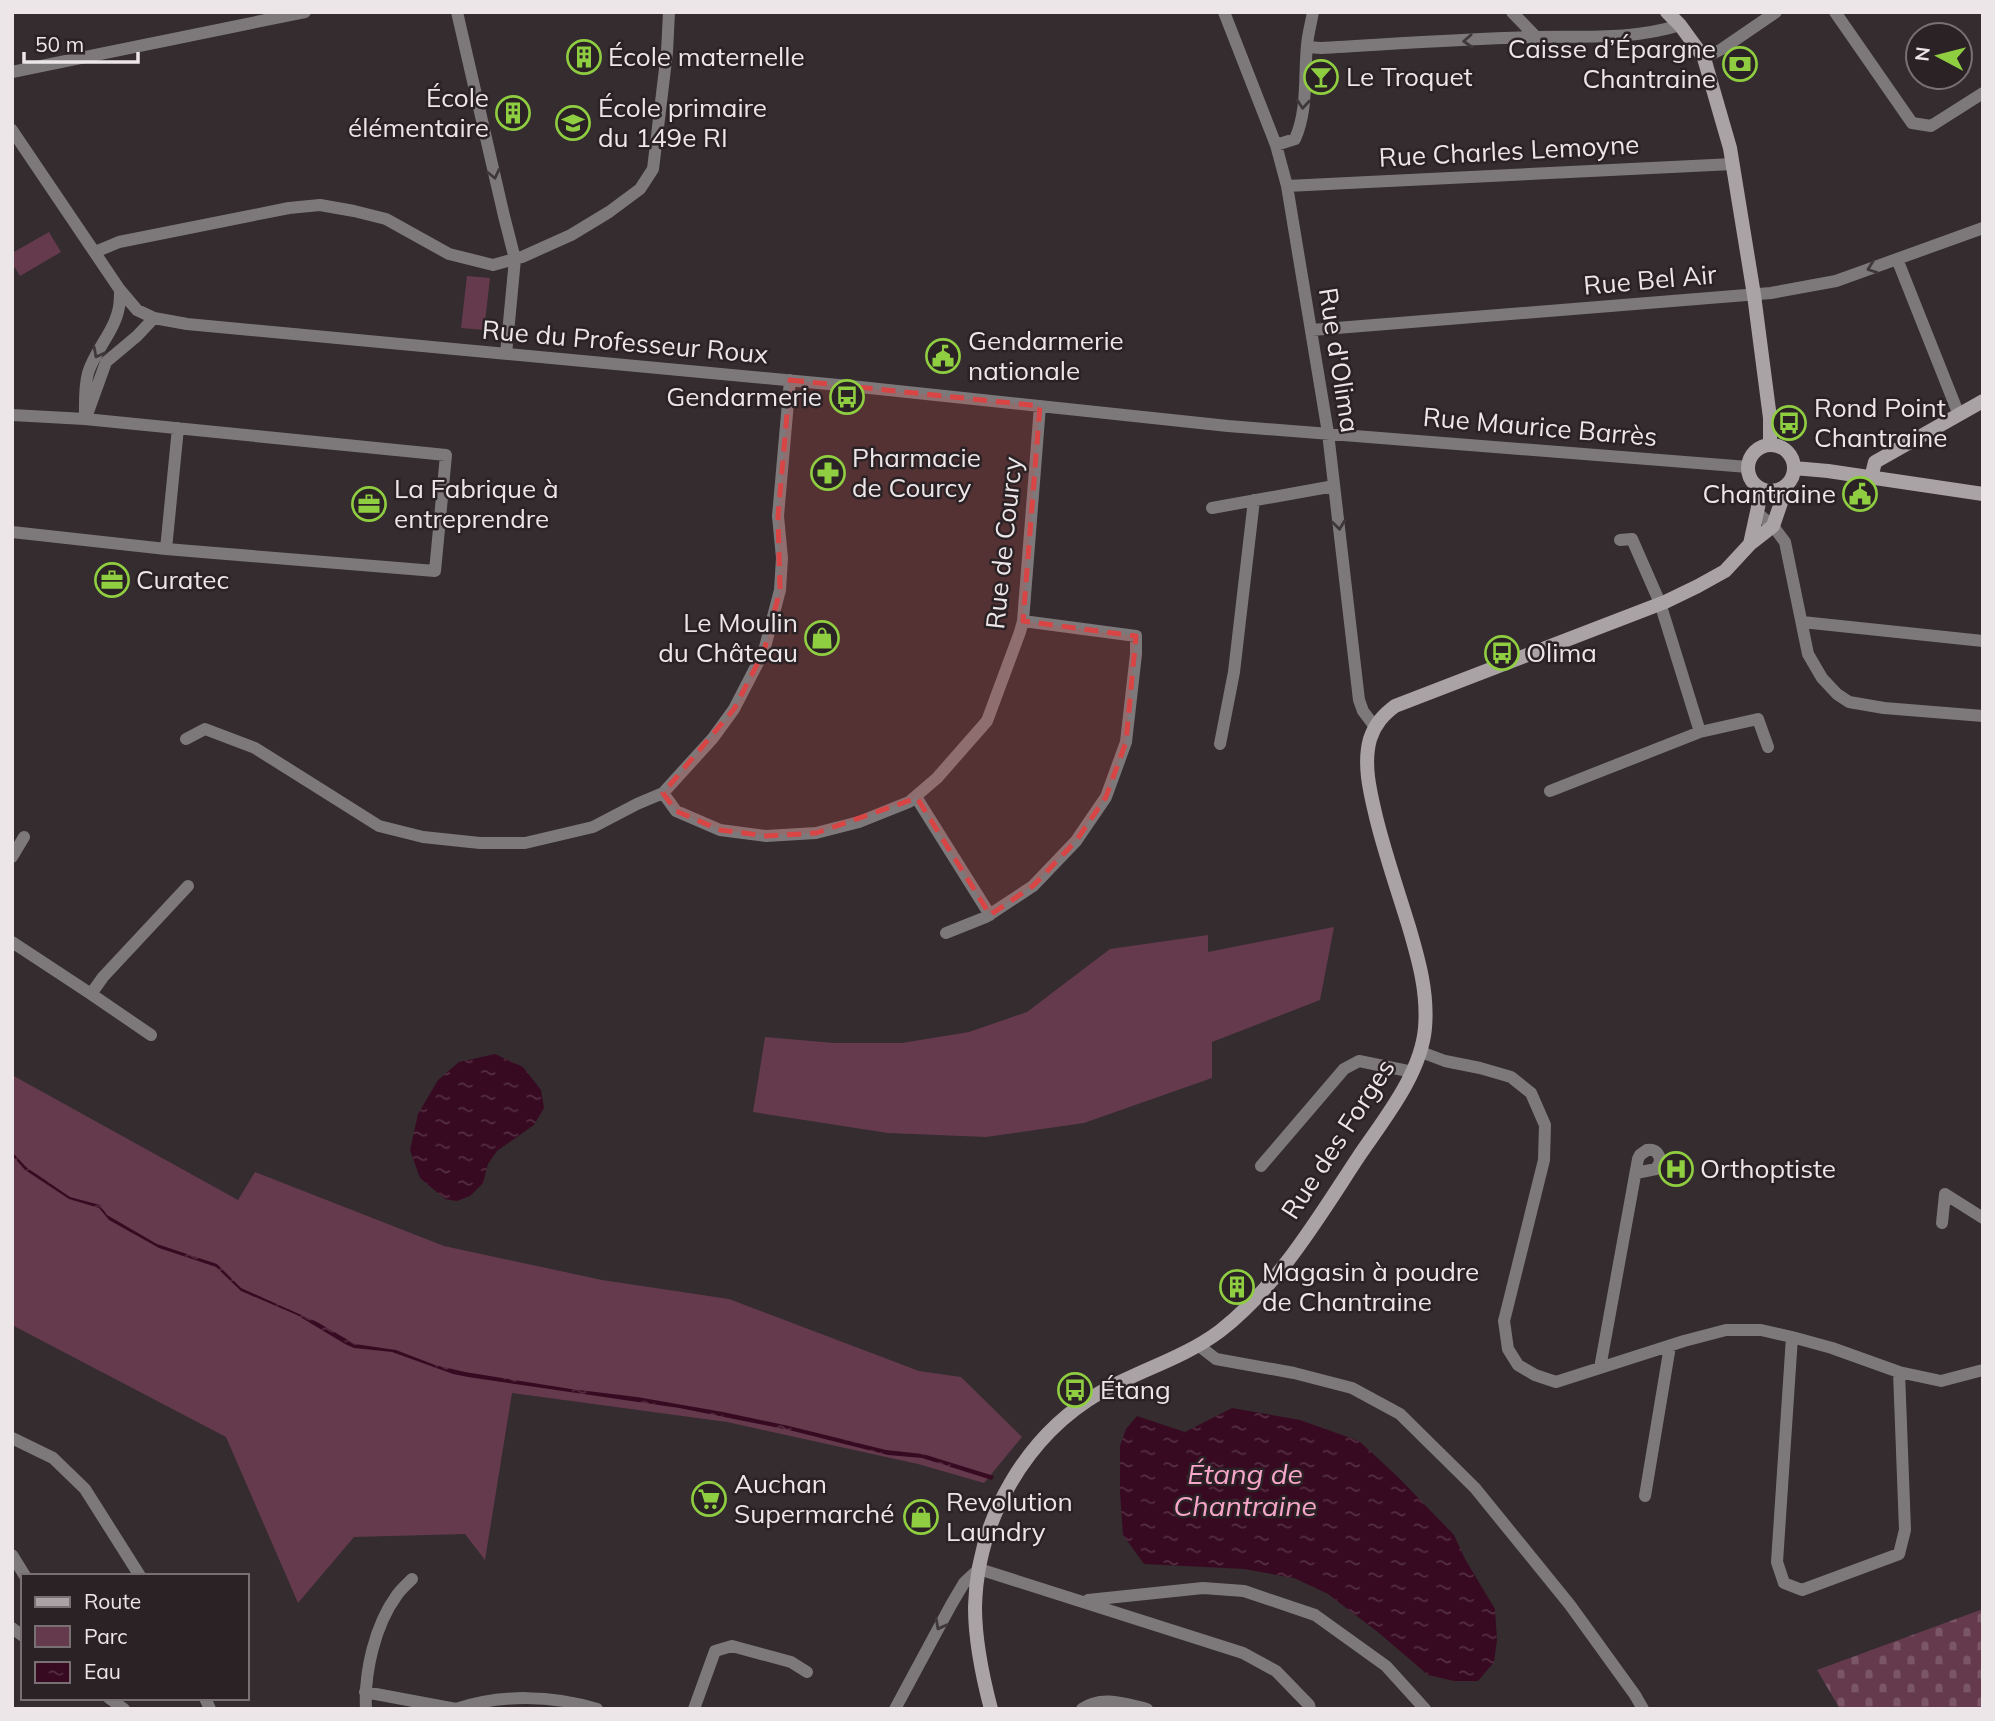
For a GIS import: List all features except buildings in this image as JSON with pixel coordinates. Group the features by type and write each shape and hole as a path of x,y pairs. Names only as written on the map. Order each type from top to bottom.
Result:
{"main road":[{"path":"1667,12 1704,58 1721,113 1733,164 1754,295 1770,418 1770,445"},
{"path":"1871,478 1875,462 1983,401"},
{"path":"1375,727 1383,715 1395,706 1660,603 1725,571 1750,544 1773,526 1793,474 1792,459 1780,447 1770,445 1756,451 1748,467 1752,480 1762,489 1775,491 1787,485"},
{"path":"1794,468 1983,494"},
{"path":"1750,544 1762,489"},
{"name":"Rue des Forges","path":"990,1709 977,1645 975,1610 979,1569 999,1506 1017,1471 1043,1437 1067,1415 1102,1392 1198,1345 1220,1331 1240,1312 1284,1266 1319,1219 1413,1072 1421,1052 1426,998 1420,965 1378,827 1369,788 1368,757 1375,727"}],"street":[{"path":"12,72 305,12"},
{"path":"457,12 515,258 506,355"},
{"path":"94,252 118,242 289,208 320,205 386,219 449,254 493,265 571,235 640,189 653,169 669,12"},
{"name":"Rue d'Olima","path":"1224,12 1276,145 1287,186 1328,433 1359,700 1363,711 1375,727"},
{"path":"1276,145 1295,139 1300,130 1307,47 1313,12"},
{"path":"1512,12 1536,37"},
{"path":"1704,58 1722,49 1776,12"},
{"path":"1835,12 1912,123 1931,126 1983,93"},
{"path":"1307,47 1619,36 1680,25"},
{"name":"Rue du Professeur Roux","path":"14,137 120,290 137,310 154,318 187,324 790,380 1228,426 1328,433"},
{"name":"Rue Charles Lemoyne","path":"1287,186 1733,164"},
{"name":"Rue Bel Air","path":"1312,330 1754,295 1836,281 1983,228"},
{"path":"1897,259 1959,415"},
{"path":"85,419 88,374 119,307 120,290"},
{"path":"85,419 106,362 154,318"},
{"path":"186,739 205,729 255,748 379,826 423,837 480,843 525,843 593,827 663,793 713,738 734,709 764,651 780,590 782,558 778,516 790,380"},
{"name":"Rue de Courcy","path":"663,793 676,811 720,830 766,836 816,833 859,822 909,802 937,778 987,721 1023,621 1040,406"},
{"path":"12,415 85,419 446,455 435,570 166,549 12,532"},
{"path":"166,549 178,428"},
{"name":"Rue Maurice Barrès","path":"1328,433 1748,467"},
{"path":"1212,508 1334,486"},
{"path":"1220,744 1234,672 1254,500"},
{"path":"1757,513 1773,526 1785,542 1808,654 1822,678 1837,694 1850,702 1884,708 1983,716"},
{"path":"1620,540 1632,539 1660,603 1700,732"},
{"path":"946,933 990,915 1033,886 1076,841 1106,797 1126,742 1136,636 1023,621"},
{"path":"1802,622 1983,641"},
{"path":"1550,791 1700,732 1758,719 1768,747"},
{"path":"916,797 990,915"},
{"path":"12,857 24,837"},
{"path":"91,994 103,977 188,886"},
{"path":"12,942 151,1035"},
{"path":"1421,1052 1445,1061 1511,1077 1531,1093 1545,1125 1544,1160 1504,1321 1508,1349 1518,1365 1535,1376 1556,1382 1726,1330 1761,1330 1792,1337 1899,1372 1941,1381 1983,1370"},
{"path":"1261,1166 1344,1069 1359,1061 1413,1072"},
{"path":"1600,1368 1636,1173"},
{"path":"1942,1223 1945,1194 1983,1218"},
{"path":"1792,1337 1777,1562 1784,1583 1802,1590 1899,1554 1905,1530 1899,1372"},
{"path":"1198,1345 1216,1359 1294,1373 1352,1388 1400,1414 1475,1488 1570,1605 1643,1709"},
{"path":"1645,1496 1670,1346"},
{"path":"12,1438 52,1458 85,1489 138,1574"},
{"path":"12,1555 24,1574"},
{"path":"895,1709 964,1583 979,1569 1243,1653 1276,1671 1310,1709"},
{"path":"366,1709 365,1692 375,1637 396,1595 412,1579"},
{"path":"1080,1601 1203,1588 1244,1591 1315,1615 1386,1666 1425,1709"},
{"path":"694,1709 715,1651 732,1646 791,1662 807,1672"},
{"path":"365,1692 456,1709 497,1698 543,1699 597,1709"},
{"path":"1082,1709 1091,1703 1110,1701 1147,1709"}],"highlighted area":[{"path":"790,380 1040,406 1023,621 1136,636 1126,742 1106,797 1076,841 1033,886 990,915 917,798 816,833 766,836 720,830 676,811 663,793 734,709 764,651 780,590 778,516"}],"green space":[{"path":"49,232 61,252 20,276 12,263 12,253"},
{"path":"467,276 490,278 484,330 461,328"},
{"path":"1334,927 1320,1000 1212,1042 1212,1078 1084,1123 986,1137 888,1133 753,1112 765,1037 834,1043 902,1043 969,1032 1027,1012 1110,949 1208,935 1208,952"},
{"path":"12,1075 238,1200 255,1172 444,1246 602,1280 729,1299 919,1371 961,1377 1022,1437 984,1483 918,1464 727,1422 512,1393 485,1560 465,1534 354,1537 298,1603 226,1437 12,1325"},
{"path":"1983,1609 1983,1709 1840,1709 1817,1670"}],"water":[{"path":"495,1054 523,1067 541,1090 544,1108 534,1125 497,1151 488,1164 483,1183 470,1196 457,1201 445,1199 420,1178 410,1150 418,1114 438,1080 459,1062"},
{"path":"12,1152 26,1167 70,1197 100,1205 107,1215 157,1244 217,1264 241,1288 317,1322 355,1344 396,1350 435,1365 465,1372 723,1412 886,1450 923,1454 994,1476 992,1480 922,1458 888,1455 789,1430 679,1408 453,1374 392,1352 354,1348 297,1315 241,1291 216,1267 159,1248 109,1220 99,1208 69,1199 25,1170"},
{"name":"Étang de Chantraine","path":"1232,1408 1300,1420 1359,1441 1454,1535 1495,1609 1497,1640 1494,1662 1478,1681 1454,1681 1428,1675 1328,1594 1294,1578 1244,1569 1144,1564 1123,1535 1120,1446 1126,1429 1137,1416 1185,1432"}],"place":[{"name":"École maternelle","path":"584,57"},
{"name":"Caisse d’Épargne Chantraine","path":"1740,64"},
{"name":"Le Troquet","path":"1321,77"},
{"name":"École élémentaire","path":"513,113"},
{"name":"École primaire du 149e RI","path":"573,123"},
{"name":"Gendarmerie nationale","path":"943,356"},
{"name":"Gendarmerie","path":"847,397"},
{"name":"Rond Point Chantraine","path":"1789,423"},
{"name":"Pharmacie de Courcy","path":"828,473"},
{"name":"Chantraine","path":"1860,494"},
{"name":"La Fabrique à entreprendre","path":"369,504"},
{"name":"Curatec","path":"112,580"},
{"name":"Le Moulin du Château","path":"822,638"},
{"name":"Olima","path":"1502,653"},
{"name":"Orthoptiste","path":"1676,1169"},
{"name":"Magasin à poudre de Chantraine","path":"1237,1287"},
{"name":"Étang","path":"1075,1390"},
{"name":"Auchan Supermarché","path":"709,1499"},
{"name":"Revolution Laundry","path":"921,1517"}]}
